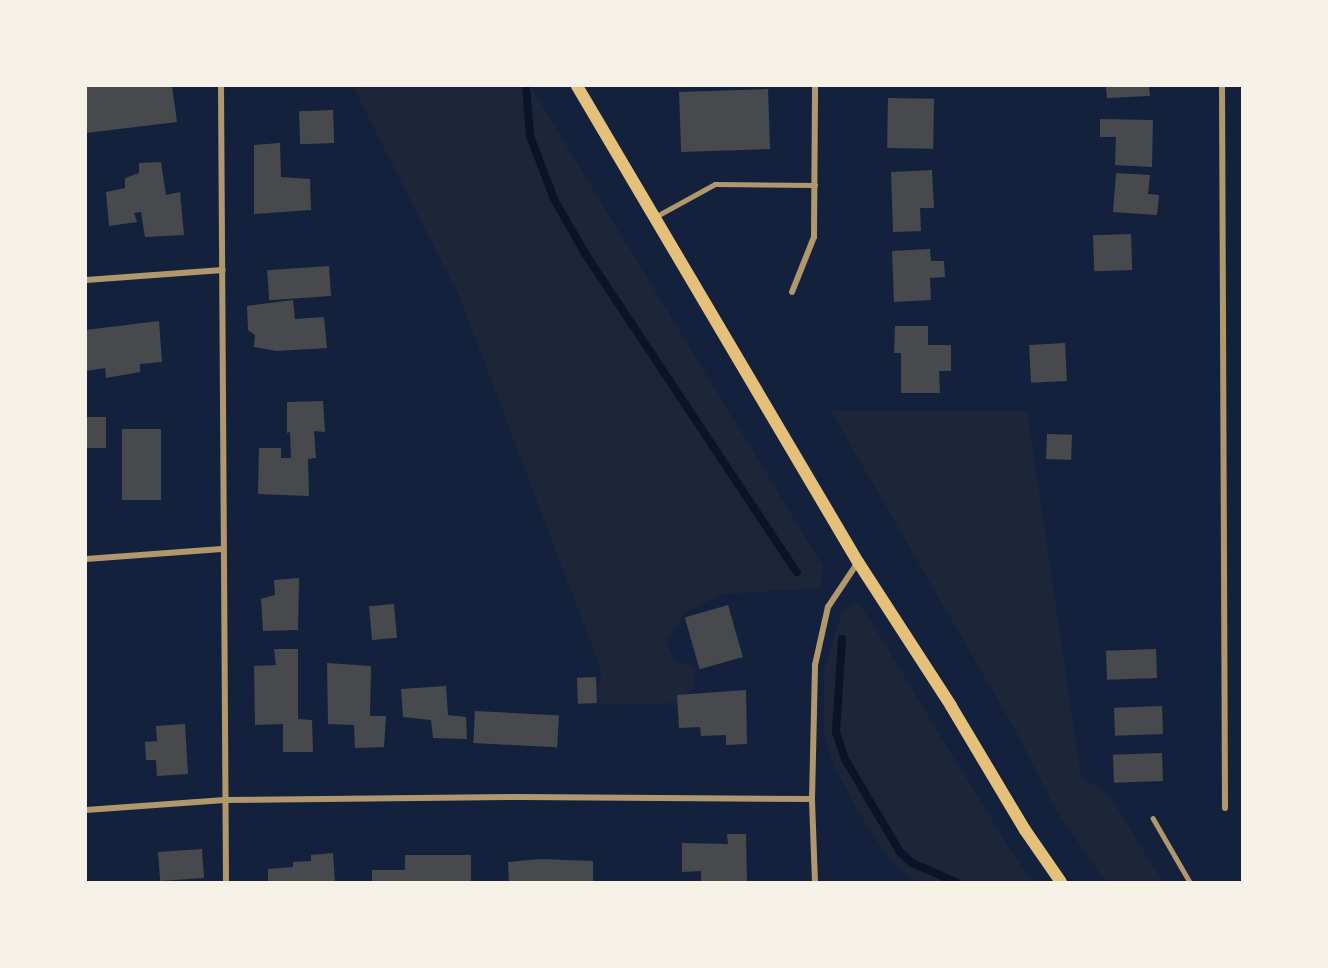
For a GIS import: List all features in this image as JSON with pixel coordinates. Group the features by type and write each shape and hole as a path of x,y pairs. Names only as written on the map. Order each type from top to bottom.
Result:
{"main road":[{"path":"578,86 858,562 951,706 1025,830 1061,882"}],"street":[{"path":"221,86 222,549 226,882"},
{"path":"792,292 814,237 815,86"},
{"path":"1222,86 1225,808"},
{"path":"86,280 223,270"},
{"path":"86,559 222,549"},
{"path":"815,882 812,799 815,665 828,607 858,562"},
{"path":"86,810 225,800 520,797 812,799"}],"lane":[{"path":"655,217 715,184 814,185"},
{"path":"1153,818 1190,882"}],"shaded area":[{"path":"353,86 530,86 823,566 820,588 722,594 686,612 666,641 674,660 693,666 695,687 676,703 599,705 597,692 602,672 460,298"},
{"path":"831,411 1027,411 1081,777 1109,795 1163,882 1106,882 1057,812 1017,733"},
{"path":"859,602 1009,848 1033,882 921,882 908,876 888,857 858,811 834,766 824,736 824,671 842,611"}],"building":[{"path":"86,86 172,86 177,122 86,133"},
{"path":"1106,86 1149,86 1150,96 1107,98"},
{"path":"768,89 770,149 681,152 679,92"},
{"path":"888,98 934,99 933,149 887,148"},
{"path":"333,110 334,143 300,144 299,111"},
{"path":"1100,119 1153,120 1152,167 1115,165 1116,137 1100,137"},
{"path":"280,143 281,177 310,179 311,210 254,214 254,145"},
{"path":"161,162 166,195 180,192 184,235 145,237 141,212 134,213 137,222 109,226 106,192 125,188 125,178 139,173 139,163"},
{"path":"932,170 934,208 920,208 921,231 893,232 891,172"},
{"path":"1116,173 1150,175 1148,194 1159,195 1157,215 1113,212"},
{"path":"1131,234 1132,270 1094,271 1093,235"},
{"path":"930,249 931,261 944,261 945,277 930,278 931,300 894,302 892,251"},
{"path":"329,266 331,296 269,300 267,270"},
{"path":"293,300 295,319 324,317 327,348 277,351 254,347 255,335 248,330 247,306"},
{"path":"159,321 162,362 140,364 140,372 106,378 105,368 86,371 86,330"},
{"path":"895,326 928,326 928,345 951,345 951,371 939,371 940,393 901,393 901,353 894,353"},
{"path":"1065,343 1067,381 1031,383 1029,345"},
{"path":"323,401 325,432 314,431 316,458 308,459 309,496 258,494 259,448 281,448 281,458 291,458 290,432 287,433 287,402"},
{"path":"86,417 106,417 106,448 86,448"},
{"path":"122,429 161,429 161,500 122,500"},
{"path":"1047,434 1072,435 1071,460 1046,459"},
{"path":"299,578 298,630 263,631 261,599 275,595 274,580"},
{"path":"394,604 397,638 372,640 369,606"},
{"path":"728,605 743,657 700,669 685,617"},
{"path":"274,649 298,649 298,719 312,720 313,752 283,752 283,724 255,725 254,666 276,665"},
{"path":"1156,649 1157,678 1107,680 1106,651"},
{"path":"327,663 371,666 370,716 386,716 384,747 355,748 354,725 328,724"},
{"path":"596,677 597,703 578,704 577,678"},
{"path":"446,686 448,715 466,717 467,739 433,738 431,720 403,717 401,689"},
{"path":"746,690 747,744 726,745 726,735 701,736 700,727 679,728 677,695"},
{"path":"1162,706 1163,734 1115,736 1114,708"},
{"path":"475,711 559,715 557,747 473,743"},
{"path":"185,724 188,774 157,776 156,760 146,760 145,742 157,741 156,726"},
{"path":"1162,753 1163,781 1114,783 1113,755"},
{"path":"727,834 746,834 747,882 701,882 701,871 682,872 682,843 728,844"},
{"path":"202,849 204,878 160,881 158,852"},
{"path":"333,853 335,882 268,882 268,869 293,867 293,862 311,861 311,855"},
{"path":"405,855 471,855 471,882 372,882 372,870 405,870"},
{"path":"540,859 593,861 593,882 509,882 508,862"}],"waterway":[{"path":"526,86 530,136 554,199 586,255 797,572"},
{"path":"842,639 836,732 845,759 900,852 912,863 956,882"}]}
